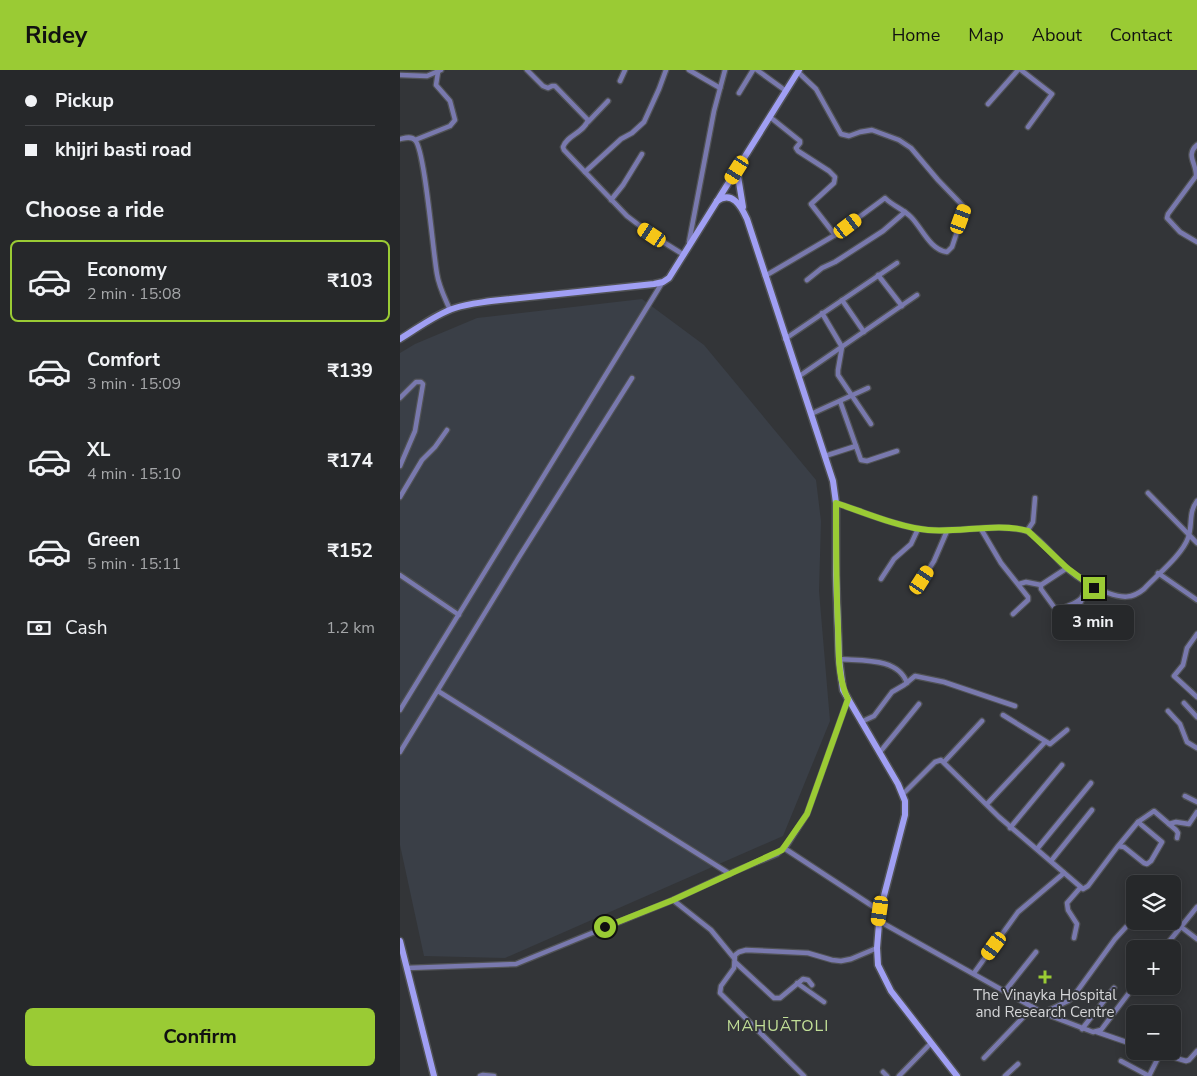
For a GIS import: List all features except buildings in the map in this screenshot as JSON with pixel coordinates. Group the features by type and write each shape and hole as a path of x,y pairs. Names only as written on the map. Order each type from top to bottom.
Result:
{"main road":[{"path":"400,339 450,310 466,305 663,282 673,272 684,255 798,71"},
{"path":"737,170 744,211 833,481 836,503 836,575 839,659 842,684 848,699 903,794 905,815 880,911 876,948 878,965 891,991 957,1076"},
{"path":"717,201 724,197 732,199 744,211"},
{"path":"400,941 434,1076"}],"street":[{"path":"427,76 428,70"},
{"path":"527,70 543,86 548,88 555,86 585,116 588,122"},
{"path":"620,81 624,70"},
{"path":"585,172 644,122 666,70"},
{"path":"689,70 720,88"},
{"path":"688,248 725,70"},
{"path":"739,93 753,70"},
{"path":"757,70 786,91"},
{"path":"988,104 1019,70 1052,94 1028,126"},
{"path":"402,73 427,76 439,71"},
{"path":"400,139 415,140 450,126 455,120 450,101 436,85 439,71"},
{"path":"765,276 835,235 885,198 914,220 937,248 947,252 952,247 965,208 911,148 899,140 872,130 849,136 841,134 816,89 798,71"},
{"path":"608,101 580,130 564,142 563,147 635,224 684,255"},
{"path":"770,117 800,141 796,148 798,151 829,170 835,177 834,183 811,204 835,235"},
{"path":"415,140 426,186 436,272 440,288 450,310"},
{"path":"1197,145 1192,151 1191,156 1197,172 1196,176 1167,218 1180,232 1197,242"},
{"path":"611,200 623,185 642,154"},
{"path":"807,280 822,268 835,262 882,231 905,212"},
{"path":"785,338 897,263"},
{"path":"878,275 902,306"},
{"path":"400,710 663,282"},
{"path":"798,377 917,295"},
{"path":"842,300 864,332"},
{"path":"822,314 842,347 838,363 838,375 871,424"},
{"path":"400,752 519,557 632,378"},
{"path":"400,398 416,382 423,384 415,431 400,466"},
{"path":"811,414 868,388"},
{"path":"840,401 859,457 864,461 897,451"},
{"path":"400,497 422,460 435,447 447,430"},
{"path":"825,456 856,446"},
{"path":"1148,493 1197,543"},
{"path":"1028,531 1033,522 1035,498"},
{"path":"836,503 918,529 1021,529 1028,531 1087,584 1116,596 1129,597 1138,594 1179,553 1189,536 1191,511 1197,500"},
{"path":"881,579 894,559 911,544 918,529"},
{"path":"981,529 1001,563 1028,598 1013,614"},
{"path":"922,580 934,561 947,530"},
{"path":"1018,584 1026,582 1041,585 1067,568"},
{"path":"1158,573 1197,600"},
{"path":"400,575 459,615"},
{"path":"1065,637 1087,584"},
{"path":"1041,585 1041,589 1056,609 1061,609 1082,598"},
{"path":"1197,634 1187,648 1183,665 1174,676 1197,697"},
{"path":"839,659 885,664 903,675 908,683"},
{"path":"861,722 877,712 892,692 908,683 912,678 919,676 944,682 1015,706"},
{"path":"438,691 730,874"},
{"path":"407,968 516,964 673,900 777,854 784,848 807,814 848,699"},
{"path":"1184,703 1197,717"},
{"path":"880,752 919,704"},
{"path":"1168,712 1180,724 1189,745 1197,748"},
{"path":"1003,716 1045,742 1052,744 1067,730"},
{"path":"944,762 982,720"},
{"path":"987,804 1045,742"},
{"path":"903,794 935,762 938,760 944,762 1010,828 1037,849 1080,888"},
{"path":"1010,828 1062,765"},
{"path":"1037,849 1091,783"},
{"path":"1185,796 1197,802"},
{"path":"1051,861 1092,810"},
{"path":"1074,938 1077,924 1068,910 1067,903 1080,888 1083,889 1088,886 1138,822 1154,811 1178,833 1176,838"},
{"path":"1169,824 1176,822 1189,824 1197,812"},
{"path":"1118,846 1124,847 1144,863 1147,864 1151,861 1162,842 1138,822"},
{"path":"784,848 880,911"},
{"path":"974,973 1018,912 1064,873"},
{"path":"673,900 711,930 734,960 774,998 780,998 803,979 808,980 812,985"},
{"path":"1197,908 1181,926 1197,939"},
{"path":"879,921 1043,1013 1082,1029 1097,1032 1126,1043"},
{"path":"1043,1013 1073,997 1115,939 1126,927"},
{"path":"804,1076 720,994 721,986 734,968 736,954 746,950 808,953 841,961 851,959 876,948"},
{"path":"1005,991 1036,952"},
{"path":"797,983 824,1002"},
{"path":"1082,1029 1114,988"},
{"path":"1097,1032 1101,1030 1127,995"},
{"path":"984,1058 1033,1007"},
{"path":"899,1076 931,1043"},
{"path":"1181,1060 1189,1060 1197,1051"},
{"path":"1121,1061 1149,1076 1157,1060"},
{"path":"1005,1076 1018,1064"},
{"path":"480,1076 494,1076"}],"shaded area":[{"path":"642,299 704,345 816,480 821,521 819,591 830,721 783,836 505,958 424,956 400,845 400,353 415,344 477,318"}],"place":[{"name":"The Vinayka Hospital and Research Centre","path":"1045,977"}],"district":[{"name":"MAHUĀTOLI","path":"778,1025"}],"route":[{"path":"605,927 673,900 777,854 787,845 804,821 848,699 843,690 839,659 836,503 918,529 1001,528 1028,531 1067,568 1094,588"}]}
